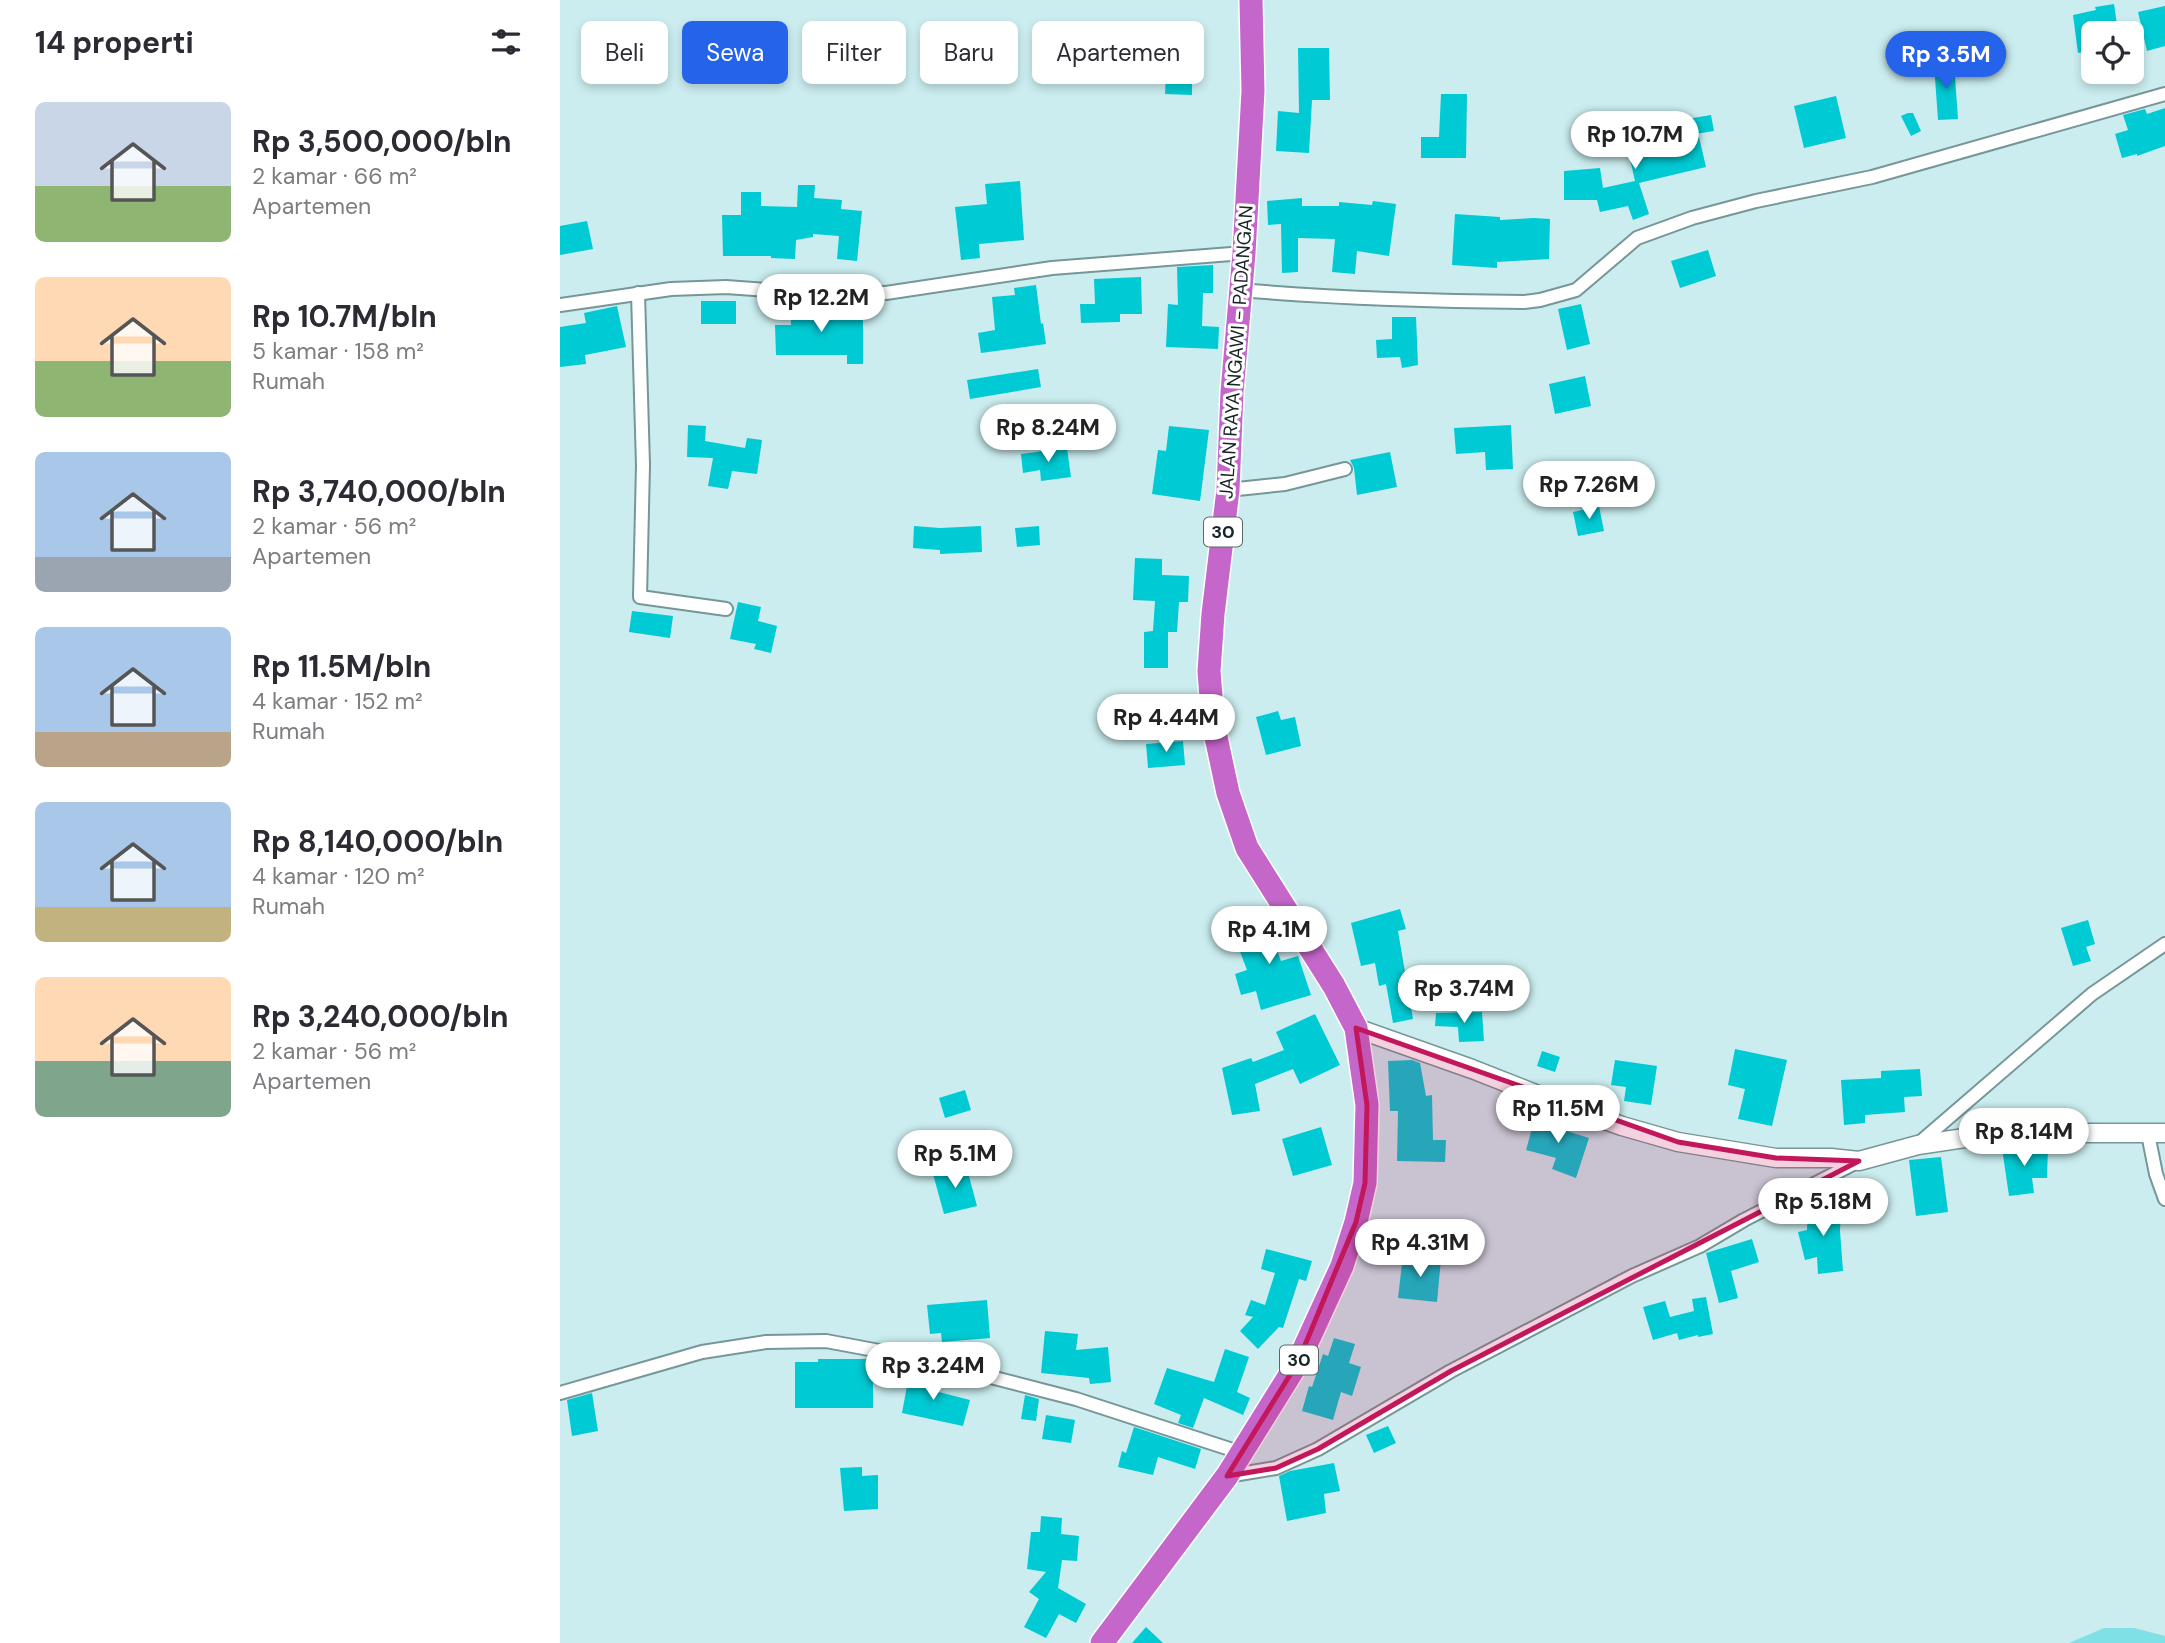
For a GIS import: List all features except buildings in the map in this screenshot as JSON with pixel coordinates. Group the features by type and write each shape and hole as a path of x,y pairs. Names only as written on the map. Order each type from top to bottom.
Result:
{"highway":[{"name":"JALAN RAYA NGAWI - PADANGAN","path":"1102,1643 1227,1476 1298,1362 1342,1266 1365,1183 1367,1105 1356,1028 1334,986 1247,848 1228,793 1213,723 1209,671 1228,491 1232,392 1244,253 1253,91 1251,0"}],"street":[{"path":"1240,290 1324,298 1399,301 1540,300 1576,290 1637,238 1692,218 1756,201 1871,177 2165,94"},
{"path":"560,305 671,289 726,287 886,293 1052,268 1244,253"},
{"path":"638,293 643,465 640,597 726,610"},
{"path":"1228,491 1285,484 1345,469"},
{"path":"1918,1144 2092,994 2165,944"},
{"path":"1356,1028 1566,1106 1678,1142 1776,1158 1859,1161"},
{"path":"1227,1476 1276,1468 1318,1449 1451,1371 1632,1276 1700,1246 1744,1220 1859,1161 1918,1144 1998,1133 2156,1134 2156,1174 2165,1199"},
{"path":"560,1393 702,1352 766,1342 826,1341 917,1358 1076,1399 1242,1453"}],"highlighted area":[{"path":"1356,1028 1678,1142 1776,1158 1859,1161 1451,1371 1318,1449 1276,1468 1227,1476 1298,1362 1356,1222 1365,1183 1367,1105"}],"shaded area":[{"path":"2104,1628 2134,1628 2165,1636 2165,1643 2069,1643"}]}
